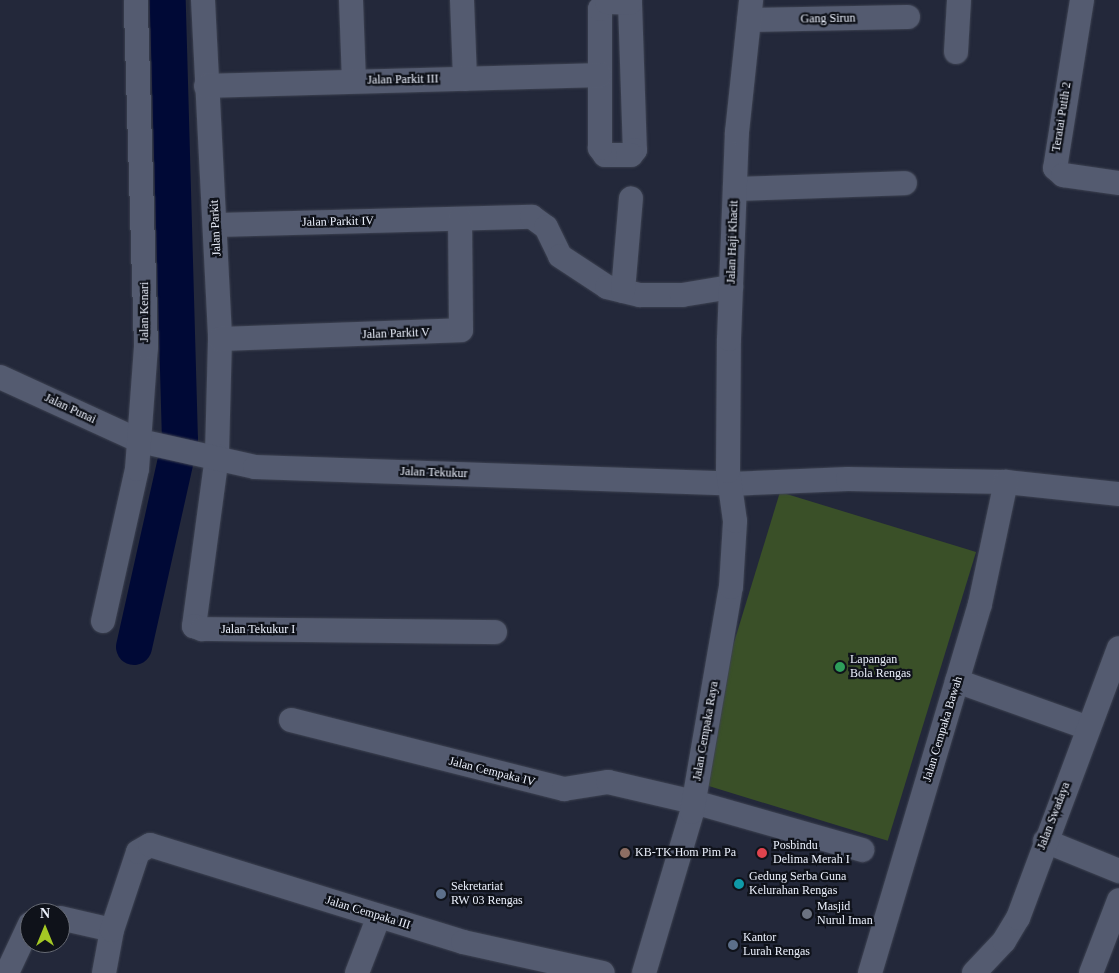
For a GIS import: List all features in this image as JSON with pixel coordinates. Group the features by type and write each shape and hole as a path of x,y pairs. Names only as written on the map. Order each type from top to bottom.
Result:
{"street":[{"name":"Jalan Kenari","path":"103,620 146,442 145,287 136,0"},
{"name":"Jalan Parkit","path":"203,0 206,86 217,225 220,339 217,456"},
{"path":"351,0 354,81"},
{"path":"462,0 465,78"},
{"path":"956,52 959,0"},
{"name":"Teratai Putih 2","path":"1082,0 1055,168 1063,175 1119,184"},
{"path":"630,1 635,150 631,155 605,154 600,148 600,9 607,2 630,1"},
{"name":"Gang Sirun","path":"750,10 908,17"},
{"name":"Jalan Haji Khacit","path":"730,484 727,409 731,287 736,189 750,10"},
{"name":"Jalan Parkit III","path":"206,86 600,74"},
{"path":"736,189 905,183"},
{"path":"623,291 631,198"},
{"name":"Jalan Parkit IV","path":"217,225 532,217 546,227 566,261 608,287 623,291 682,296 731,287"},
{"name":"Jalan Parkit V","path":"220,339 461,330 460,220"},
{"name":"Jalan Punai","path":"0,377 146,442"},
{"name":"Jalan Tekukur","path":"146,442 217,456 255,467 730,484 848,479 1006,482 1119,494"},
{"name":"Jalan Tekukur I","path":"217,456 194,626 495,632"},
{"name":"Jalan Cempaka Bawah","path":"870,973 980,604 1006,482"},
{"name":"Jalan Cempaka Raya","path":"644,973 694,802 731,587 736,522 730,484"},
{"name":"Jalan Swadaya","path":"974,973 1004,941 1018,918 1045,840 1119,648"},
{"path":"957,682 1088,728"},
{"name":"Jalan Cempaka IV","path":"291,720 564,789 608,782 694,802 862,850"},
{"path":"1045,840 1119,871"},
{"name":"Jalan Cempaka III","path":"112,930 138,852 150,845 463,942 603,973"},
{"path":"1091,973 1119,900"},
{"path":"356,973 379,916"},
{"path":"70,920 112,930 104,973"},
{"path":"7,973 20,945"}],"green space":[{"name":"Lapangan Bola Rengas","path":"780,492 976,552 888,841 692,781"}],"waterway":[{"path":"134,647 180,441 168,0"}],"place":[{"name":"Lapangan Bola Rengas","path":"840,667"},
{"name":"KB-TK Hom Pim Pa","path":"625,853"},
{"name":"Posbindu Delima Merah I","path":"762,853"},
{"name":"Gedung Serba Guna Kelurahan Rengas","path":"739,884"},
{"name":"Sekretariat RW 03 Rengas","path":"441,894"},
{"name":"Masjid Nurul Iman","path":"807,914"},
{"name":"Kantor Lurah Rengas","path":"733,945"}]}
